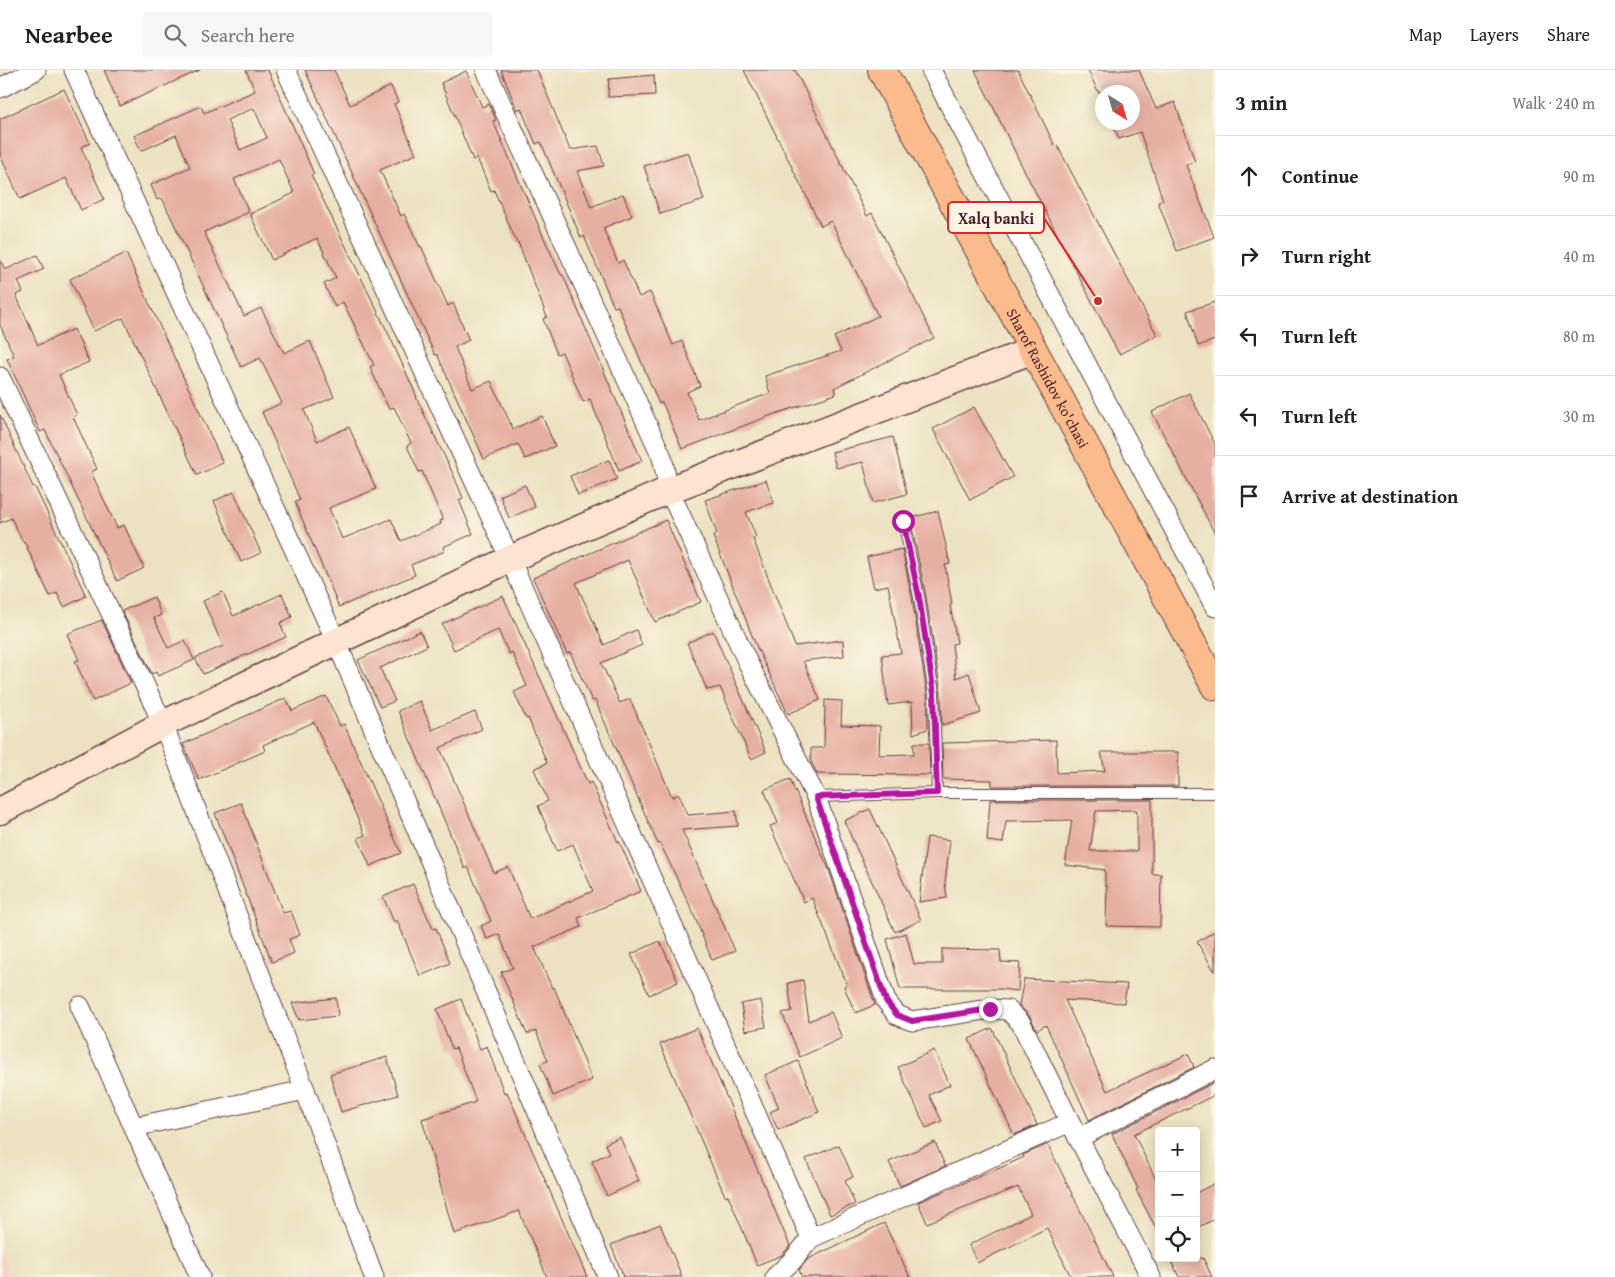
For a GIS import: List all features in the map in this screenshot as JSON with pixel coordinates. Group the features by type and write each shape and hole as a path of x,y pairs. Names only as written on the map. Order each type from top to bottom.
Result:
{"main road":[{"name":"Sharof Rashidov ko'chasi","path":"882,70 1215,686"}],"street":[{"path":"0,88 36,70"},
{"path":"74,70 337,643 608,1277"},
{"path":"286,70 510,559 811,1238"},
{"path":"486,70 662,457 670,490 747,661 816,797 886,1001 897,1015 912,1021 990,1009 1008,1010 1021,1023 1074,1130 1151,1277"},
{"path":"931,70 1215,607"},
{"path":"3,803 163,724 337,643 510,559 670,490 1033,350"},
{"path":"0,377 163,724 305,1090 374,1277"},
{"path":"80,1006 200,1277"},
{"path":"774,1277 793,1260 811,1238 1074,1130 1215,1069"},
{"path":"134,1127 305,1090"}],"lane":[{"path":"903,521 919,597 934,694 937,793"},
{"path":"816,797 937,793 1215,793"}],"shaded area":[{"path":"0,1248 8,1277 0,1277"}],"building":[{"path":"104,70 200,70 120,106"},
{"path":"246,70 268,70 314,174 311,175 391,339 453,474 463,498 459,500 473,534 443,547 445,551 411,565 415,575 339,607 295,502 300,500 262,412 282,403 260,358 241,367 162,198 157,200 151,185 190,167 176,135 141,151 134,136 201,106 204,113 255,91","holes":["254,108 267,138 240,150 227,120","279,159 294,193 250,214 272,260 317,238 336,278 324,284 335,307 343,302 374,365 370,367 389,409 394,407 411,443 407,446 419,472 422,471 443,520 440,521 441,524 401,541 391,519 342,539 329,508 376,489 349,427 317,441 304,410 334,397 310,341 284,353 261,308 244,316 204,232 249,212 234,179"]},
{"path":"305,70 334,70 350,105 391,86 398,102 394,104 416,154 380,170 401,216 404,214 421,246 448,306 453,303 469,340 455,347 472,389 491,381 513,429 542,416 555,446 525,459 518,444 484,459"},
{"path":"501,70 537,70 570,150 598,146 604,166 577,171 591,207 623,194 632,216 603,228 618,263 623,260 639,297 650,292 673,345 682,341 700,386 687,392 699,420 770,393 765,376 841,351 834,337 878,316 831,221 821,226 744,70 795,70 867,216 872,213 934,338 834,388 836,394 772,415 682,449 662,402 659,404 618,306 614,307 584,236 581,238 541,142 536,144 521,108 517,110"},
{"path":"975,70 1018,70 1055,146 1057,145 1157,335 1119,354"},
{"path":"1088,70 1139,70 1156,109 1175,102 1195,162 1186,165 1214,237 1177,251 1158,202 1163,200 1140,132 1119,139 1115,130 1140,130 1140,85 1095,85"},
{"path":"466,71 482,107 489,104 496,120 493,121 544,238 561,275 563,275 642,461 619,471 590,399 583,402 562,352 557,354 543,319 547,317 518,242 494,190 491,191 477,158 473,160 441,83"},
{"path":"654,75 655,95 608,97 609,79"},
{"path":"64,89 90,143 81,147 104,199 81,210 66,178 20,199 0,155 0,119"},
{"path":"688,152 704,200 660,214 644,166"},
{"path":"126,253 223,463 197,475 123,318 94,331 70,279"},
{"path":"37,255 44,269 18,281 23,292 16,295 38,345 74,329 89,362 59,375 77,415 73,417 97,469 91,472 117,528 124,525 144,568 117,581 45,430 40,432 7,359 14,356 0,325 0,259 5,270"},
{"path":"1215,302 1215,340 1198,346 1187,311"},
{"path":"1189,393 1215,444 1215,534 1152,412"},
{"path":"974,407 1013,477 970,500 933,429"},
{"path":"0,415 86,596 64,607 57,593 50,596 11,518 0,523"},
{"path":"893,437 907,494 873,503 863,462 836,468 832,452"},
{"path":"609,460 617,479 578,495 570,476"},
{"path":"766,480 774,503 746,512 756,537 753,539 795,646 843,640 844,656 803,661 820,700 788,714 755,643 713,536 717,534 705,500"},
{"path":"525,485 535,507 509,518 500,496"},
{"path":"234,492 261,553 241,562 214,501"},
{"path":"938,511 950,564 945,565 957,643 952,644 956,678 969,673 981,713 942,725 941,693 926,596 910,518"},
{"path":"666,520 701,602 655,622 628,560 576,583 604,645 636,630 642,645 601,663 620,703 630,699 672,797 679,794 688,815 736,811 738,826 682,830 735,951 712,960 692,910 660,843 658,844 595,700 592,701 570,652 567,654 533,578"},
{"path":"902,549 912,598 927,695 928,729 913,734 912,702 888,705 882,655 901,653 888,585 874,588 867,557"},
{"path":"223,592 233,616 282,594 292,617 280,623 286,637 203,674 195,658 223,646 203,601"},
{"path":"503,596 588,784 591,782 641,891 578,918 581,927 534,947 552,988 554,987 592,1080 553,1096 540,1064 548,1061 536,1031 527,1034 501,972 513,968 499,934 487,939 481,926 491,921 468,867 465,869 398,711 420,701 432,730 475,712 482,729 440,748 494,873 508,867 530,919 593,891 573,844 557,851 538,806 548,801 534,769 547,763 528,718 526,719 514,692 527,686 512,652 509,654 498,630 454,650 442,624"},
{"path":"154,597 161,615 154,618 168,648 185,640 194,660 158,676 156,672 152,674 122,611"},
{"path":"102,620 131,683 93,701 75,661 79,660 67,634"},
{"path":"420,631 427,646 380,668 395,701 380,707 358,660"},
{"path":"713,631 766,752 751,759 720,687 707,690 687,643"},
{"path":"326,696 340,726 344,724 401,853 370,866 358,838 365,835 314,722 263,745 265,751 199,780 183,744 286,698 292,711"},
{"path":"825,700 842,701 841,725 880,726 879,755 914,754 914,743 929,743 930,775 817,774 811,761 811,748 824,748"},
{"path":"1056,740 1057,773 1105,771 1101,752 1178,752 1178,786 992,786 992,780 943,779 942,743"},
{"path":"790,779 829,870 875,1005 855,1013 844,986 847,984 812,898 804,902 770,826 778,823 764,790"},
{"path":"990,800 1152,800 1152,874 1161,874 1160,927 1106,926 1107,886 1105,886 1105,870 1065,865 1072,820 1006,821 1003,843 987,841","holes":["1137,810 1137,851 1090,851 1096,811"]},
{"path":"241,803 283,913 291,911 300,935 289,939 294,953 272,962 215,813"},
{"path":"870,809 921,920 895,932 844,821"},
{"path":"927,837 950,840 945,883 947,898 919,902"},
{"path":"413,884 433,929 436,928 450,963 420,976 397,920 394,922 383,897"},
{"path":"1215,931 1215,972 1197,942"},
{"path":"906,933 914,964 942,964 942,949 1000,950 1001,962 1020,963 1018,991 1000,989 900,989 887,939"},
{"path":"660,941 678,982 649,995 631,954"},
{"path":"1024,979 1127,984 1124,1003 1065,1000 1107,1091 1188,1054 1194,1067 1089,1120 1046,1025 1037,1030 1029,1015 1019,1005"},
{"path":"803,980 809,1021 831,1012 842,1038 800,1057 782,1013 792,1011 788,983"},
{"path":"336,998 338,1016 299,1020 292,1003"},
{"path":"461,999 480,1049 487,1046 504,1093 507,1092 587,1277 547,1277 519,1211 454,1234 422,1119 476,1102 456,1048 452,1049 437,1009"},
{"path":"761,1000 766,1027 745,1031 741,1004"},
{"path":"697,1028 790,1246 782,1255 757,1265 728,1195 725,1196 660,1044"},
{"path":"992,1028 1037,1125 1014,1135 969,1039"},
{"path":"934,1050 950,1085 929,1095 942,1121 926,1128 898,1067"},
{"path":"387,1057 398,1095 341,1112 330,1074"},
{"path":"798,1061 819,1112 778,1130 770,1112 779,1108 765,1075"},
{"path":"1215,1082 1215,1095 1134,1134 1155,1178 1155,1226 1136,1190 1138,1189 1112,1134"},
{"path":"620,1137 639,1181 607,1196 592,1161 609,1153 605,1144"},
{"path":"935,1142 945,1166 900,1186 889,1162"},
{"path":"839,1145 853,1177 845,1181 855,1204 830,1215 806,1159"},
{"path":"1048,1145 1113,1277 1071,1277 1047,1228 977,1263 969,1245 1031,1214 1018,1187 927,1223 918,1202 1007,1165 1024,1157 1023,1155"},
{"path":"1215,1183 1215,1219 1200,1226 1200,1217 1200,1191"},
{"path":"884,1223 910,1277 802,1277 799,1270 808,1259"},
{"path":"660,1224 682,1277 624,1277 611,1245"},
{"path":"1200,1258 1203,1258 1212,1277 1179,1277 1172,1262 1200,1262"}],"place":[{"name":"Xalq banki","path":"1098,301"}],"route":[{"path":"903,521 919,597 934,694 937,793 816,797 886,1001 897,1015 912,1021 990,1009"}]}
